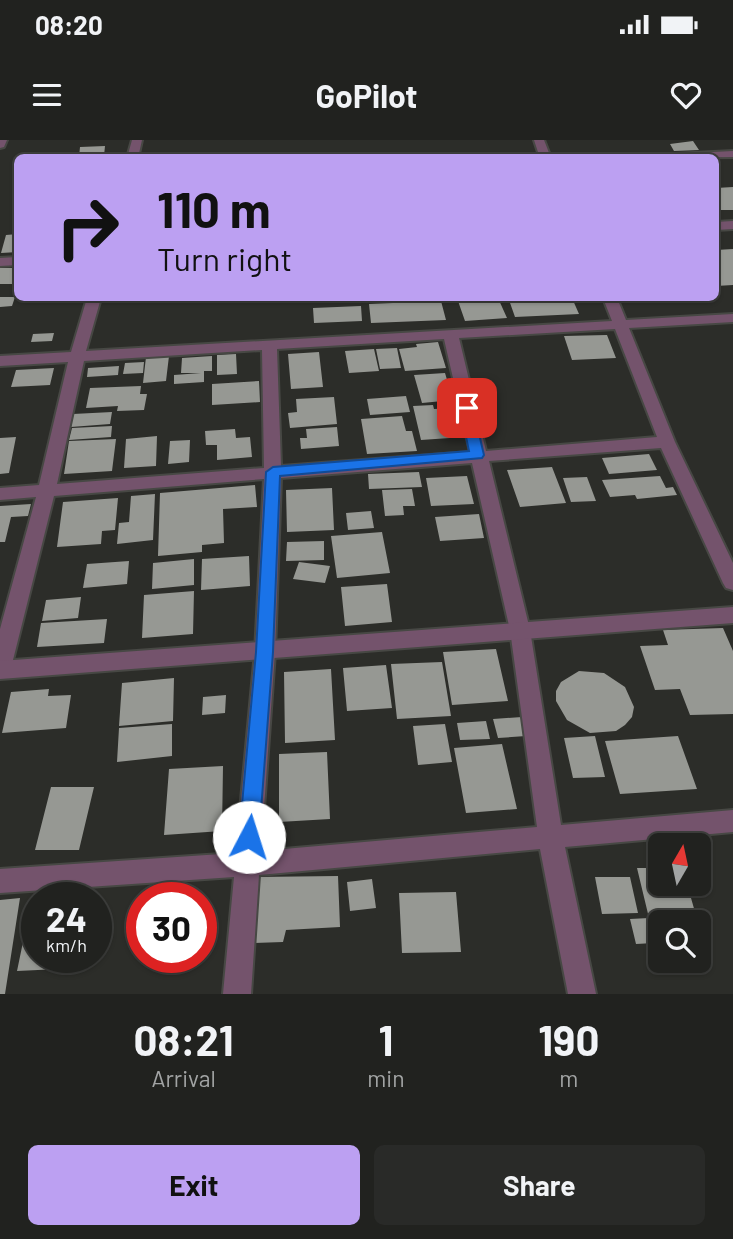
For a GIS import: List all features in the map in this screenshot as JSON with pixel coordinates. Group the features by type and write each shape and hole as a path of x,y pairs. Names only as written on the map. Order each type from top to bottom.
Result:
{"street":[{"path":"698,154 733,153"},
{"path":"93,301 0,669 265,652 733,615"},
{"path":"611,301 667,442 733,583"},
{"path":"0,361 733,318"},
{"path":"451,336 520,630 550,836 582,994"},
{"path":"237,994 265,652 273,472 268,346"},
{"path":"0,494 667,442"},
{"path":"0,881 247,864 733,821"}],"building":[{"path":"693,141 699,150 674,151 670,144"},
{"path":"105,146 104,154 79,154 80,147"},
{"path":"733,187 733,210 719,210 719,188"},
{"path":"14,234 14,252 1,253 6,235"},
{"path":"733,249 733,285 719,286 719,250"},
{"path":"0,268 14,268 14,284 0,284"},
{"path":"0,297 14,297 12,306 0,307"},
{"path":"441,301 446,320 371,323 369,304"},
{"path":"458,301 499,301 507,318 465,321"},
{"path":"509,301 573,301 579,314 515,317"},
{"path":"361,306 362,321 314,323 313,308"},
{"path":"54,333 52,341 31,342 33,334"},
{"path":"607,335 616,358 572,360 564,336"},
{"path":"438,342 446,368 405,371 399,349"},
{"path":"397,348 401,368 380,369 376,349"},
{"path":"374,349 379,371 349,373 345,351"},
{"path":"319,352 323,387 291,389 288,354"},
{"path":"236,354 237,374 217,375 217,355"},
{"path":"169,356 166,381 143,383 146,357"},
{"path":"212,356 212,371 204,371 204,382 174,384 174,375 201,373 181,373 182,358"},
{"path":"144,362 143,373 123,374 125,363"},
{"path":"119,366 118,375 87,377 88,368"},
{"path":"54,368 50,385 11,387 16,370"},
{"path":"445,373 453,400 422,403 414,375"},
{"path":"259,381 260,402 212,405 212,384"},
{"path":"141,386 140,394 147,394 144,410 117,411 118,406 86,408 90,388"},
{"path":"406,396 410,412 370,415 367,399"},
{"path":"334,397 337,424 290,428 288,413 297,412 296,399"},
{"path":"433,405 434,409 455,408 464,437 421,440 413,406"},
{"path":"112,412 110,424 71,427 73,414"},
{"path":"402,416 406,431 412,431 417,451 367,454 361,419"},
{"path":"112,426 111,437 69,440 72,428"},
{"path":"337,427 339,446 301,449 300,438 307,438 306,429"},
{"path":"235,429 236,438 250,437 252,457 217,460 217,445 206,445 205,431"},
{"path":"157,436 156,466 124,468 126,439"},
{"path":"16,437 9,473 0,474 0,438"},
{"path":"116,439 112,471 64,474 69,441"},
{"path":"190,440 189,462 168,464 170,441"},
{"path":"649,454 657,470 609,474 602,458"},
{"path":"552,467 566,503 520,507 507,470"},
{"path":"419,472 422,487 369,489 368,474"},
{"path":"467,476 474,504 431,506 426,478"},
{"path":"660,476 666,488 673,487 677,495 637,499 635,495 610,497 602,480"},
{"path":"587,477 596,501 571,502 563,478"},
{"path":"255,485 257,507 223,509 224,543 202,545 202,552 158,556 160,493"},
{"path":"332,488 334,530 287,532 286,490"},
{"path":"412,489 415,506 403,506 404,515 385,516 382,490"},
{"path":"155,494 153,540 117,544 119,523 129,522 131,496"},
{"path":"118,498 115,530 102,531 101,544 57,547 63,502"},
{"path":"31,504 28,516 11,517 5,542 0,542 0,506"},
{"path":"371,511 374,528 348,530 346,513"},
{"path":"479,514 484,538 440,541 435,517"},
{"path":"382,532 390,573 337,578 331,536"},
{"path":"324,541 324,560 286,561 287,542"},
{"path":"249,556 250,586 201,590 202,559"},
{"path":"194,559 194,585 152,589 153,563"},
{"path":"129,561 127,584 83,588 87,564"},
{"path":"299,562 330,566 325,583 293,579"},
{"path":"387,584 392,622 345,626 341,587"},
{"path":"194,591 193,634 142,638 144,595"},
{"path":"81,597 78,618 42,621 46,600"},
{"path":"107,619 104,643 37,647 41,623"},
{"path":"723,628 733,651 733,714 690,715 680,689 655,690 640,646 668,645 663,630"},
{"path":"496,649 508,701 452,705 443,652"},
{"path":"442,662 451,716 397,719 391,664"},
{"path":"386,665 392,708 347,711 343,668"},
{"path":"331,669 335,740 285,743 284,672"},
{"path":"579,671 604,673 625,687 634,707 632,717 625,725 616,731 590,733 567,720 556,701 556,691 561,682"},
{"path":"174,678 173,721 119,726 122,683"},
{"path":"49,689 48,696 71,695 66,728 2,733 11,692"},
{"path":"226,695 225,713 202,715 203,697"},
{"path":"522,717 526,736 498,738 493,719"},
{"path":"486,721 490,739 460,740 457,723"},
{"path":"172,724 172,756 117,762 119,728"},
{"path":"445,724 452,762 418,765 413,726"},
{"path":"595,736 605,777 573,778 564,738"},
{"path":"678,736 697,789 620,794 605,741"},
{"path":"502,744 517,809 466,813 454,748"},
{"path":"327,752 330,819 279,822 279,754"},
{"path":"223,766 222,831 164,835 169,769"},
{"path":"51,787 94,787 79,850 35,850"},
{"path":"637,868 648,868 648,896 690,896 694,910 648,910 648,914"},
{"path":"338,876 340,927 286,930 283,942 254,943 256,877"},
{"path":"595,877 630,877 638,913 602,914"},
{"path":"372,879 376,908 350,911 347,882"},
{"path":"456,892 461,952 402,953 399,893"},
{"path":"20,898 5,994 0,994 0,900"},
{"path":"648,918 648,943 636,944 630,919"},
{"path":"21,952 21,971 17,971"}],"route":[{"path":"249,837 265,652 273,472 477,455 467,408"}]}
